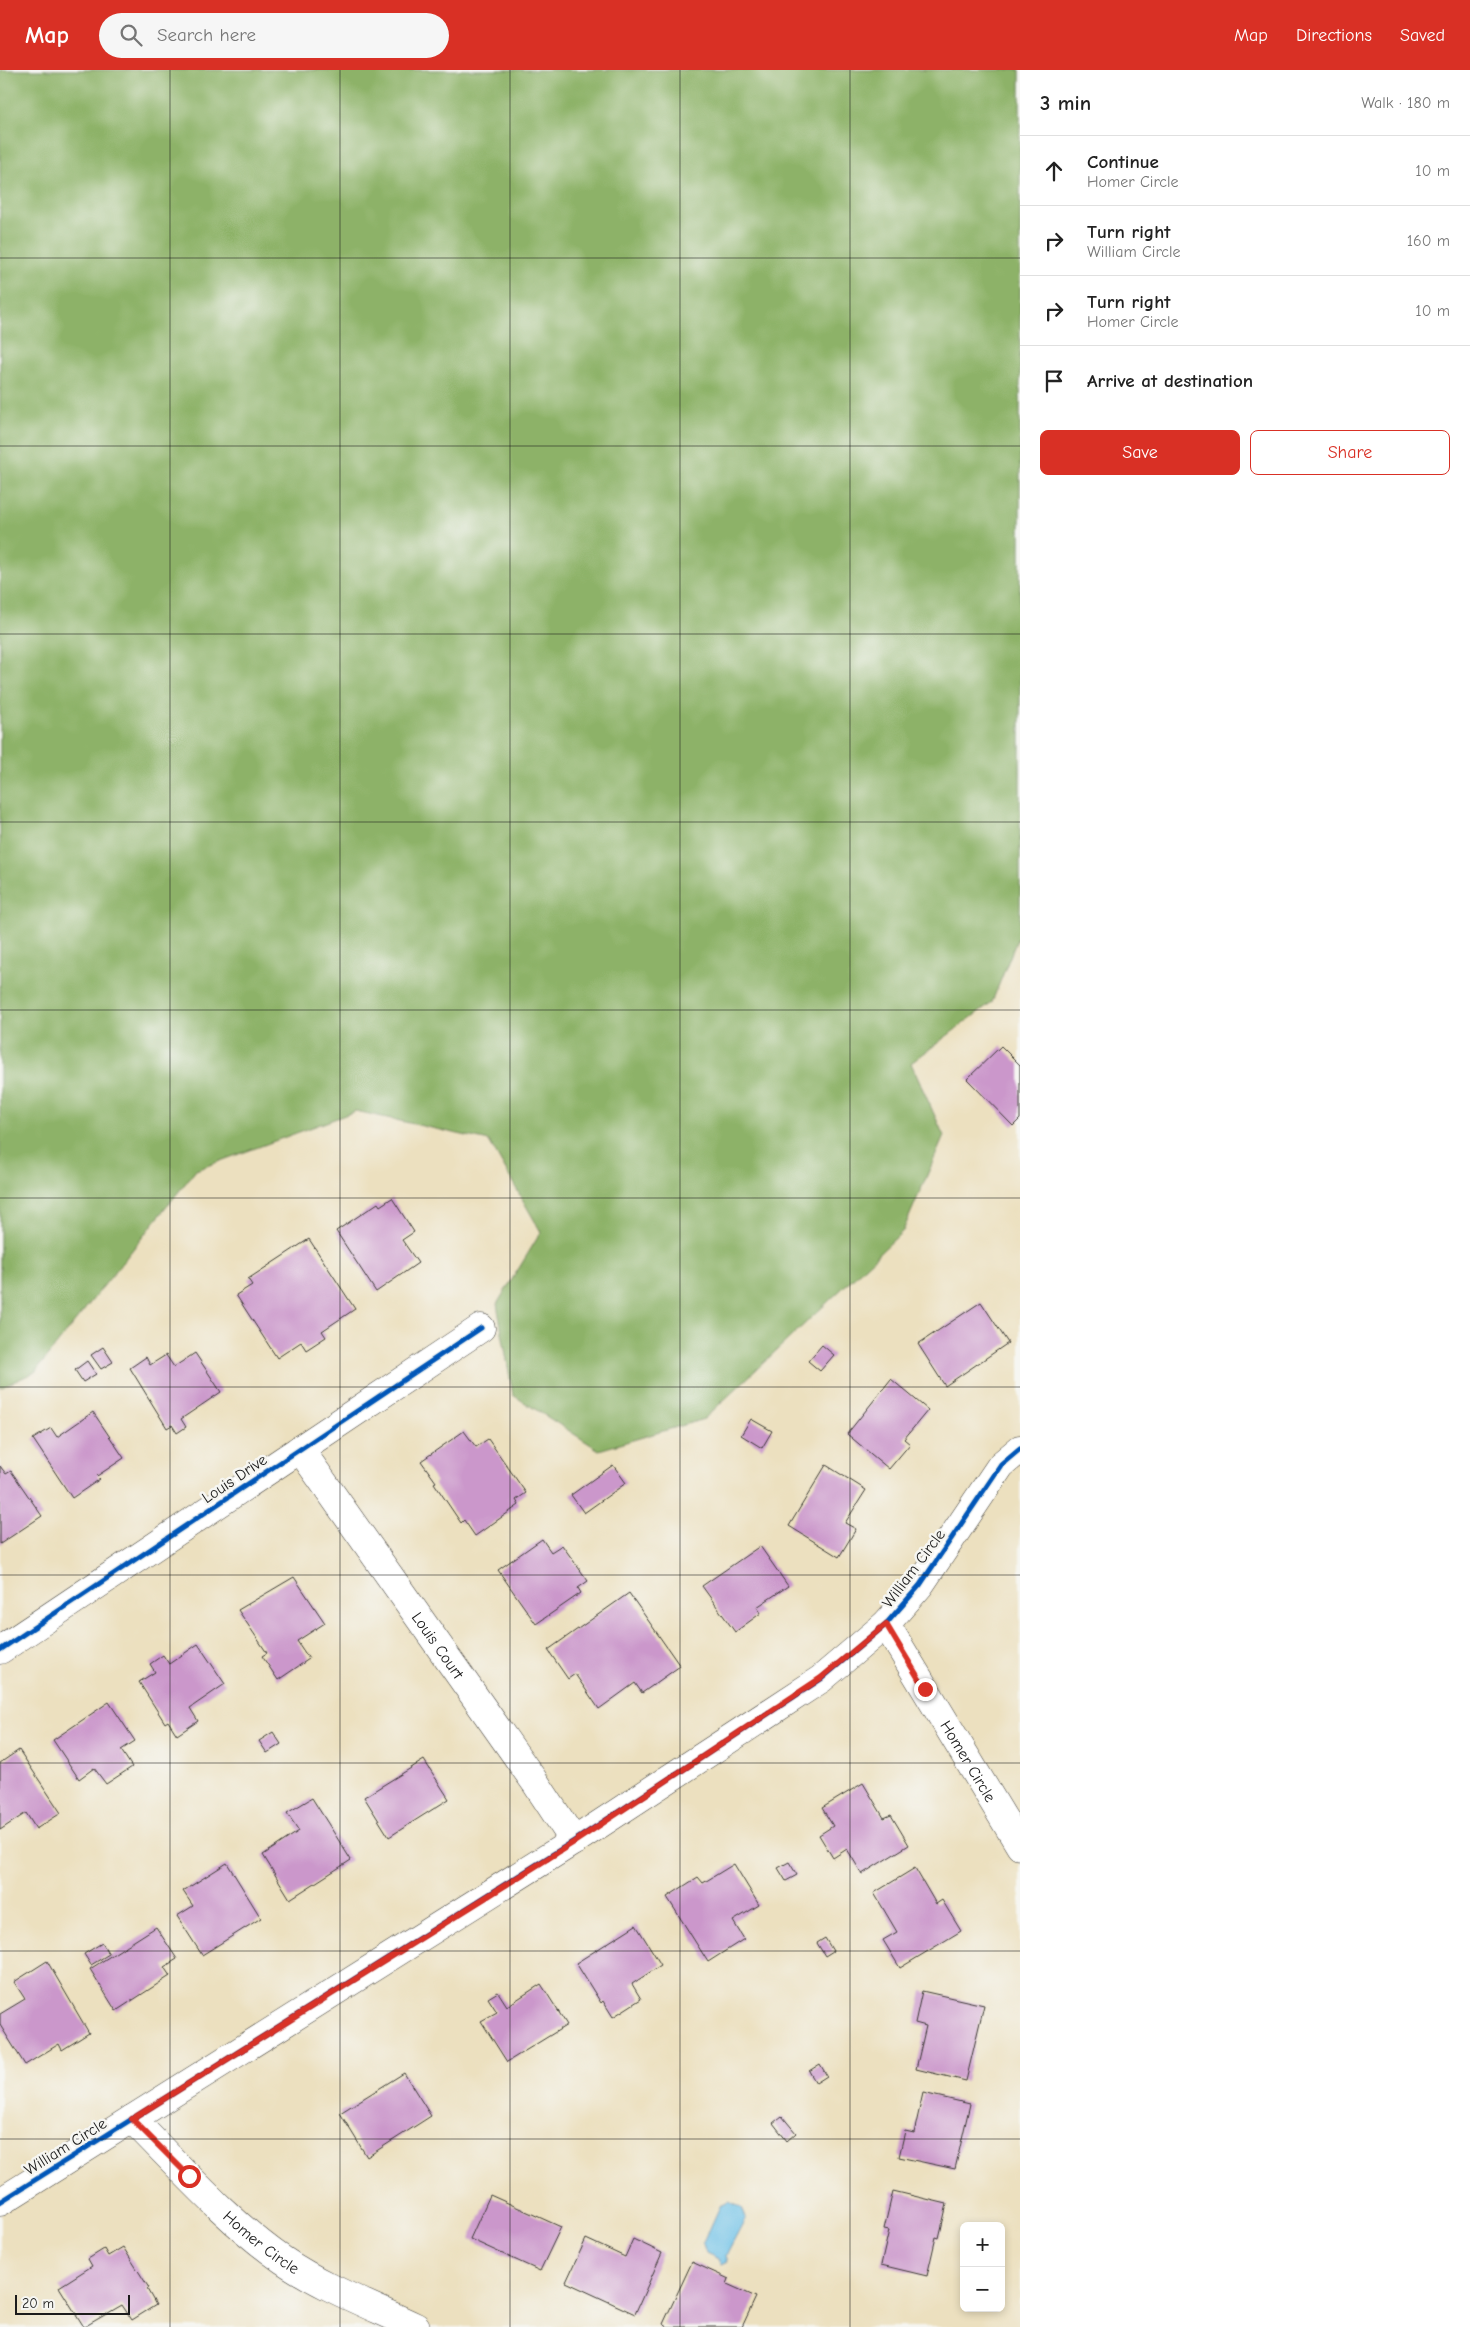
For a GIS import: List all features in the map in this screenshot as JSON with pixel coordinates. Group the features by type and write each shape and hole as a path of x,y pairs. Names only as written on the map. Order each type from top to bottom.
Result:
{"street":[{"name":"Louis Drive","path":"0,1650 482,1328"},
{"name":"Louis Court","path":"300,1449 538,1785 574,1842"},
{"name":"William Circle","path":"0,2202 574,1842 821,1678 886,1624 920,1586 1001,1465 1020,1449"},
{"name":"Homer Circle","path":"886,1624 1020,1846"},
{"name":"Homer Circle","path":"132,2119 251,2236 284,2261 331,2288 416,2327"}],"green space":[{"path":"0,70 1020,70 1020,932 992,1002 911,1063 944,1136 903,1231 704,1419 599,1450 513,1395 497,1304 541,1232 489,1141 356,1111 196,1170 35,1372 0,1388"}],"water":[{"path":"729,2202 742,2208 746,2218 726,2256 728,2261 722,2264 719,2259 706,2253 703,2244 720,2206"}],"building":[{"path":"1001,1046 1020,1065 1020,1119 1013,1126 967,1079"},
{"path":"392,1198 414,1232 402,1240 418,1263 376,1292 336,1231 378,1203 380,1206"},
{"path":"309,1239 355,1309 322,1331 326,1337 306,1350 301,1342 277,1358 236,1295 252,1285 248,1279"},
{"path":"981,1302 1008,1343 945,1386 918,1344"},
{"path":"822,1345 834,1355 820,1371 808,1361"},
{"path":"103,1347 113,1362 101,1369 91,1355"},
{"path":"195,1353 221,1392 181,1419 186,1427 177,1433 172,1425 167,1428 130,1368 146,1357 150,1365 166,1355 174,1367"},
{"path":"87,1361 96,1374 83,1382 75,1370"},
{"path":"891,1379 928,1410 904,1439 910,1444 889,1469 847,1434"},
{"path":"93,1412 124,1458 97,1476 100,1479 72,1498 33,1439 51,1428 57,1437"},
{"path":"751,1419 772,1431 762,1448 741,1435"},
{"path":"464,1431 476,1447 488,1439 526,1493 516,1500 519,1505 475,1536 464,1520 461,1523 421,1461"},
{"path":"613,1465 626,1483 584,1513 571,1495"},
{"path":"826,1465 866,1490 845,1523 856,1529 839,1557 789,1526"},
{"path":"0,1466 6,1474 11,1471 42,1516 0,1544"},
{"path":"542,1539 551,1552 562,1545 588,1581 578,1588 581,1593 536,1624 498,1570"},
{"path":"760,1546 788,1586 757,1607 761,1613 735,1632 702,1586"},
{"path":"294,1577 325,1623 297,1641 309,1659 278,1680 262,1656 267,1653 238,1610"},
{"path":"629,1593 680,1666 642,1693 635,1683 599,1709 575,1674 568,1679 548,1650"},
{"path":"198,1644 225,1684 190,1708 198,1721 177,1735 168,1721 165,1723 139,1682 155,1672 150,1664 163,1655 169,1664"},
{"path":"109,1702 135,1741 121,1750 132,1767 106,1784 94,1768 79,1779 53,1740"},
{"path":"273,1732 281,1744 267,1753 259,1741"},
{"path":"19,1750 61,1813 36,1829 26,1813 0,1830 0,1763"},
{"path":"424,1760 449,1799 389,1837 364,1797"},
{"path":"863,1783 884,1818 891,1815 909,1845 862,1874 847,1849 833,1858 819,1835 833,1826 822,1808"},
{"path":"312,1798 351,1860 290,1899 263,1855 299,1831 287,1813"},
{"path":"789,1862 797,1875 786,1881 778,1868"},
{"path":"227,1863 261,1918 202,1955 177,1916 193,1906 183,1891"},
{"path":"734,1864 759,1905 733,1921 744,1939 708,1962 667,1897 698,1877 703,1883"},
{"path":"915,1868 936,1904 942,1900 961,1931 900,1968 883,1940 897,1932 874,1893"},
{"path":"636,1925 661,1965 632,1984 641,1999 613,2017 603,2001 601,2003 576,1963"},
{"path":"156,1927 177,1959 164,1967 170,1976 116,2011 90,1969"},
{"path":"825,1938 833,1951 825,1956 817,1943"},
{"path":"102,1943 109,1954 91,1965 84,1954"},
{"path":"47,1961 89,2033 62,2050 59,2044 25,2065 0,2025 0,2014 25,1999 14,1982"},
{"path":"541,1984 567,2025 507,2062 481,2021 497,2012 488,1998 498,1992 507,2006"},
{"path":"922,1991 984,2005 966,2081 916,2069 926,2026 915,2023"},
{"path":"820,2064 827,2076 816,2083 809,2071"},
{"path":"404,2073 431,2116 367,2157 340,2113"},
{"path":"923,2093 970,2104 955,2169 899,2157 905,2131 914,2133"},
{"path":"782,2116 796,2133 787,2141 773,2123"},
{"path":"893,2191 947,2204 939,2238 936,2237 927,2276 881,2265 889,2230 884,2229"},
{"path":"490,2195 561,2227 540,2271 470,2239"},
{"path":"586,2239 625,2257 633,2239 662,2253 635,2314 566,2282"},
{"path":"123,2247 149,2288 147,2289 156,2305 132,2320 122,2305 84,2327 59,2287 92,2266 88,2259 104,2249 108,2256"},
{"path":"692,2262 729,2279 727,2284 756,2297 742,2327 668,2327 663,2324"}],"cycle path":[{"path":"0,1650 481,1328"},
{"path":"0,2202 574,1841 821,1679 886,1624 920,1585 1001,1465 1020,1449"}],"route":[{"path":"189,2176 132,2119 574,1842 821,1678 886,1624 925,1689"}]}
